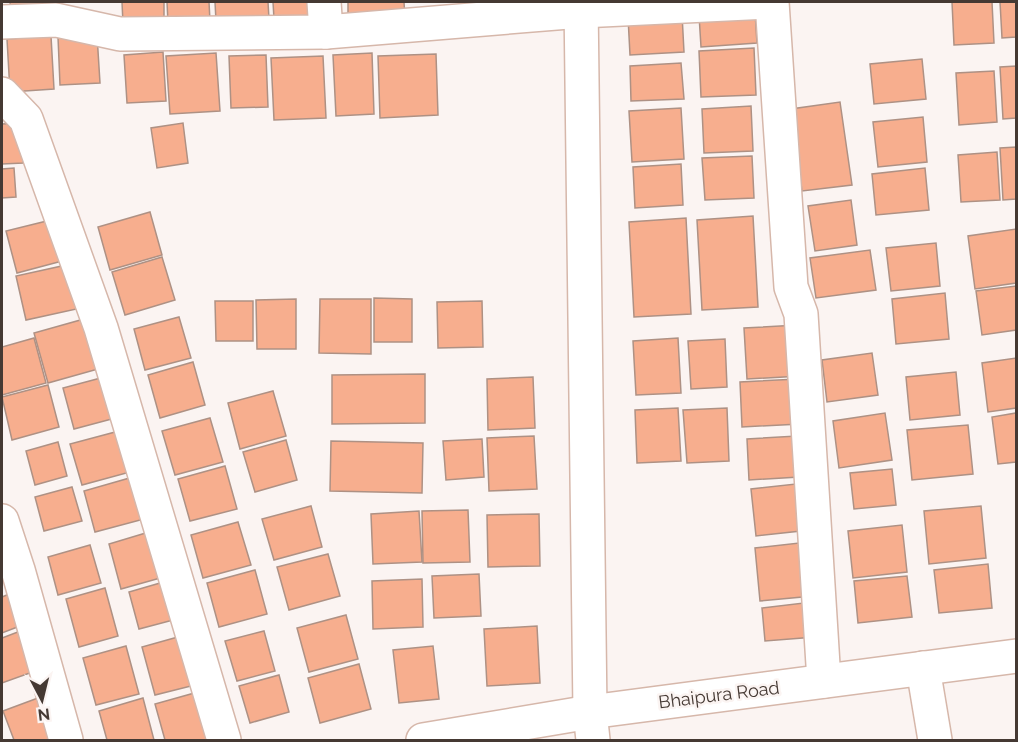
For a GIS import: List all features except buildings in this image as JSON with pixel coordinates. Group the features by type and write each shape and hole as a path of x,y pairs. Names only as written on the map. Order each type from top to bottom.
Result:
{"street":[{"path":"2,22 56,20 120,34 325,17 581,6 770,2 791,287 801,314 824,681"},
{"path":"581,6 591,726"},
{"path":"2,94 26,119 101,328 224,741"},
{"path":"2,521 66,741"},
{"name":"Bhaipura Road","path":"423,741 591,726 824,681 1017,656"},
{"path":"923,668 935,741"}]}
